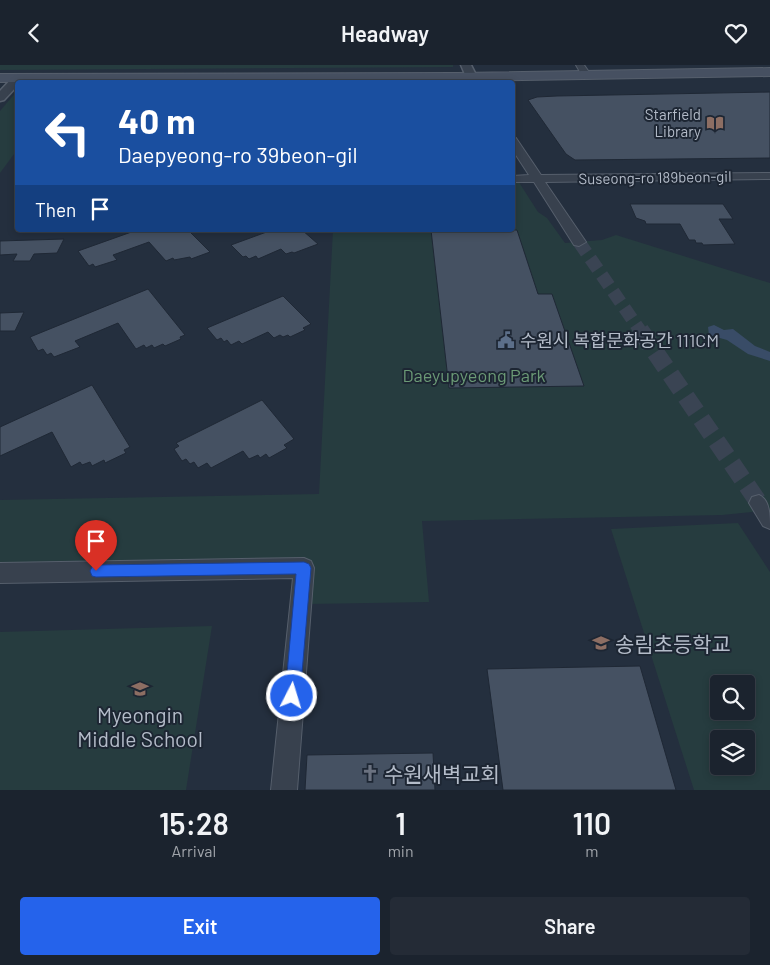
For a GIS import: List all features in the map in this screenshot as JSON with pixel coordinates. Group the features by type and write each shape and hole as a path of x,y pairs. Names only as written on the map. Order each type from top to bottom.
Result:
{"main road":[{"path":"0,78 295,80 583,70 770,72"}],"street":[{"path":"0,98 15,81"},
{"path":"515,144 578,242"},
{"name":"Suseong-ro 189beon-gil","path":"515,179 770,176"},
{"path":"759,503 770,520"},
{"path":"0,573 304,568 284,790"}],"green space":[{"path":"0,65 453,65 453,67 0,70"},
{"path":"15,93 15,153 0,173 0,111"},
{"name":"Daeyupyeong Park","path":"515,176 538,212 547,218 565,243 602,240 616,235 770,283 770,510 722,515 422,521 429,602 308,604 310,562 0,564 0,500 319,494 333,232 515,232"},
{"path":"738,523 770,572 770,790 694,790 611,529"},
{"path":"212,626 186,790 0,790 0,632"}],"water":[{"path":"714,325 724,330 733,329 755,346 770,352 770,361 748,354 727,340 709,335 708,327"}],"building":[{"path":"770,92 770,158 575,160 566,154 528,100 537,97 557,96"},
{"path":"630,204 723,204 733,219 719,219 735,244 703,245 702,243 696,243 695,240 689,240 680,224 646,224 645,221 636,218"},
{"name":"수원시 복합문화공간 111CM","path":"517,230 538,294 552,294 584,386 449,388 431,232 515,232"},
{"path":"131,232 190,232 210,252 191,259 190,257 174,260 173,258 166,261 149,242 113,255 117,260 95,267 93,264 89,266 78,251"},
{"path":"267,232 304,232 318,244 294,253 286,254 281,249 258,259 256,256 249,259 246,256 243,257 231,245"},
{"path":"64,239 57,253 34,254 30,261 13,261 17,254 0,255 0,241"},
{"path":"148,289 185,335 180,337 181,339 165,346 163,344 154,348 152,345 146,348 144,345 136,349 118,323 75,341 80,347 54,357 51,353 47,355 43,349 38,351 30,337"},
{"path":"283,296 311,324 303,328 305,330 290,337 288,335 283,337 280,335 274,338 268,332 242,344 239,341 231,345 227,340 224,342 221,338 217,340 207,328"},
{"path":"24,312 15,331 0,331 0,313"},
{"path":"92,385 130,447 124,450 126,453 105,463 104,460 92,466 90,462 82,465 80,462 71,467 52,432 0,456 0,427"},
{"path":"262,400 294,439 284,445 287,448 269,458 266,454 260,458 258,455 249,459 243,451 211,468 207,463 198,468 194,462 190,464 186,459 182,461 174,449 179,446 176,443"},
{"name":"송림초등학교","path":"640,666 676,790 503,790 487,669"},
{"name":"수원새벽교회","path":"433,753 435,790 305,790 307,755"}],"tunnel":[{"path":"579,242 641,332"},
{"path":"640,330 759,503"}],"place":[{"name":"Starfield Library","path":"715,123"},
{"name":"수원시 복합문화공간 111CM","path":"506,340"},
{"name":"송림초등학교","path":"601,643"},
{"name":"Myeongin Middle School","path":"140,689"},
{"name":"수원새벽교회","path":"370,773"}],"route":[{"path":"96,571 304,568 292,696"}]}
